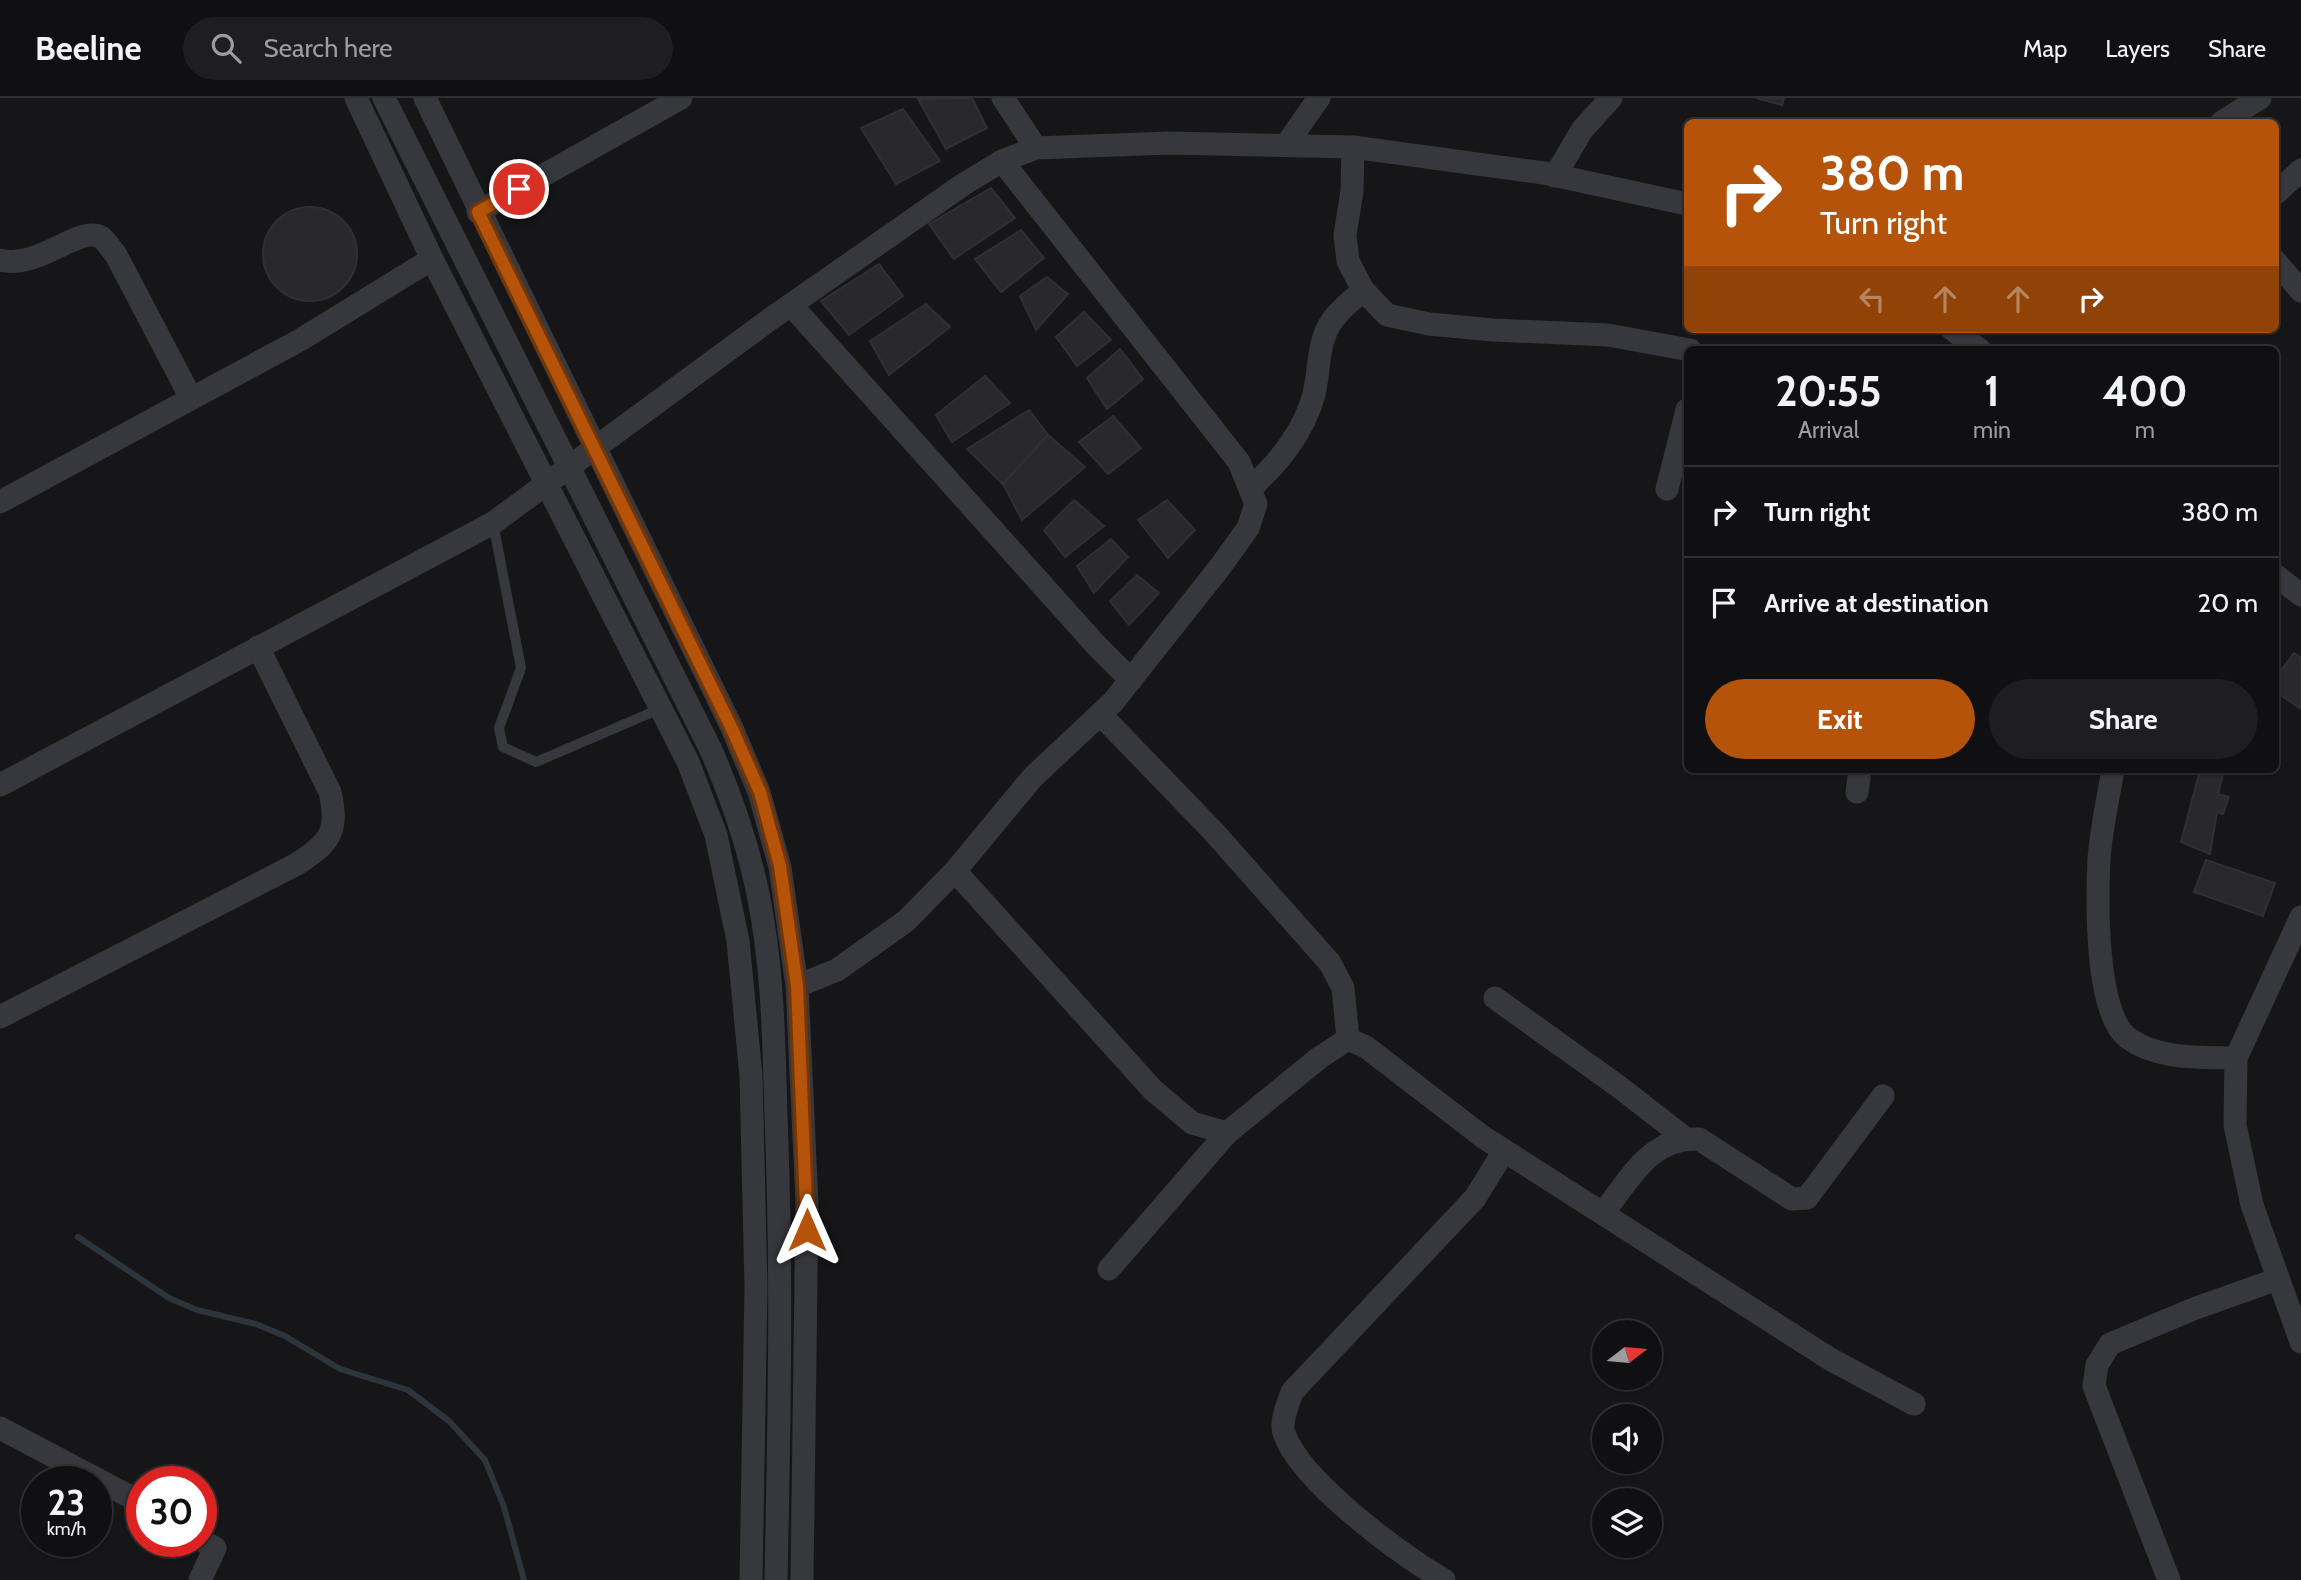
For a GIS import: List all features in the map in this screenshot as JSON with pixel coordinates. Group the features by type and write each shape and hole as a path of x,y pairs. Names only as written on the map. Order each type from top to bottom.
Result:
{"street":[{"path":"356,98 432,259 662,708 688,762 716,835 738,941 751,1076 756,1287 751,1580"},
{"path":"384,98 568,468 608,542 729,791 751,863 764,923 774,1049 782,1290 776,1580"},
{"path":"425,98 478,212 732,729 760,792 780,866 797,986 807,1203 802,1580"},
{"path":"478,212 681,98"},
{"path":"1286,145 1319,98"},
{"path":"1555,176 1582,130 1611,98"},
{"path":"2227,119 2260,98"},
{"path":"1008,100 1036,148"},
{"path":"0,785 493,523 791,305 1002,161 1036,148 1169,143 1353,147 1555,176 1684,203"},
{"path":"1353,147 1352,191 1345,235 1348,261 1363,290 1387,315 1429,324 1569,336 1608,335 1684,349"},
{"path":"797,986 837,970 906,921 954,871 1033,777 1100,714 1131,680 1248,528 1256,505 1239,462 1002,161"},
{"path":"2279,190 2301,170"},
{"path":"0,260 31,261 72,240 90,235 102,237 116,254 191,398"},
{"path":"0,502 300,340 432,259"},
{"path":"2279,266 2301,291"},
{"path":"1251,488 1272,469 1301,429 1314,395 1323,339 1332,320 1363,290"},
{"path":"791,305 1096,645 1131,680"},
{"path":"1956,333 1974,346"},
{"path":"1667,489 1684,422"},
{"path":"2279,578 2301,595"},
{"path":"0,1017 297,864 321,848 336,816 330,792 258,647"},
{"path":"1100,714 1213,831 1330,963 1343,988 1348,1039"},
{"path":"2113,773 2099,859 2102,983 2112,1021 2129,1039 2169,1055 2236,1058"},
{"path":"954,871 1153,1090 1192,1123 1227,1133"},
{"path":"2301,917 2236,1058 2235,1125 2252,1205 2301,1342"},
{"path":"1495,998 1618,1086 1685,1138"},
{"path":"1109,1269 1227,1133 1319,1058 1348,1039"},
{"path":"1348,1039 1366,1047 1504,1151 1830,1359 1914,1404"},
{"path":"1603,1213 1659,1146 1685,1138 1699,1139 1781,1193 1799,1200 1807,1198 1883,1096"},
{"path":"1444,1580 1359,1519 1307,1473 1283,1431 1285,1412 1292,1392 1475,1198 1504,1151"},
{"path":"2169,1580 2094,1387 2097,1365 2110,1344 2196,1308 2278,1279"},
{"path":"0,1428 126,1495"},
{"path":"200,1580 211,1557"}],"lane":[{"path":"493,523 521,668 499,728 503,747 536,762 662,708"}],"building":[{"path":"972,98 987,128 946,149 918,99"},
{"path":"1756,98 1784,98 1782,105"},
{"path":"903,109 940,161 896,184 861,128"},
{"path":"991,188 1015,218 954,259 929,224"},
{"path":"310,207 328,211 343,221 353,236 357,254 353,272 343,287 328,297 310,301 292,297 277,287 267,272 263,254 267,236 277,221 292,211"},
{"path":"1021,230 1044,258 1001,292 975,259"},
{"path":"879,264 903,296 849,335 821,301"},
{"path":"1047,277 1068,294 1036,330 1020,296"},
{"path":"926,304 950,327 889,375 870,341"},
{"path":"1084,312 1111,340 1077,366 1056,337"},
{"path":"1120,349 1143,379 1107,409 1087,378"},
{"path":"985,376 1010,403 952,442 936,415"},
{"path":"1029,410 1048,435 1003,484 967,449"},
{"path":"1113,416 1141,448 1108,474 1079,442"},
{"path":"1048,435 1085,467 1022,520 1003,484"},
{"path":"1074,500 1104,526 1065,557 1044,530"},
{"path":"1167,500 1195,530 1168,558 1138,520"},
{"path":"1111,539 1128,557 1094,593 1077,566"},
{"path":"1137,575 1159,593 1129,625 1110,601"},
{"path":"2294,653 2301,658 2301,709 2279,694 2279,674"},
{"path":"2199,773 2223,773 2218,794 2229,797 2223,814 2217,812 2210,854 2181,842"},
{"path":"2206,860 2275,883 2263,916 2194,892"}],"waterway":[{"path":"78,1237 169,1298 197,1310 256,1324 285,1336 340,1369 408,1390 449,1421 485,1460 504,1507 524,1580"}],"route":[{"path":"519,189 478,212 732,729 760,792 780,866 797,986 807,1230"}]}
